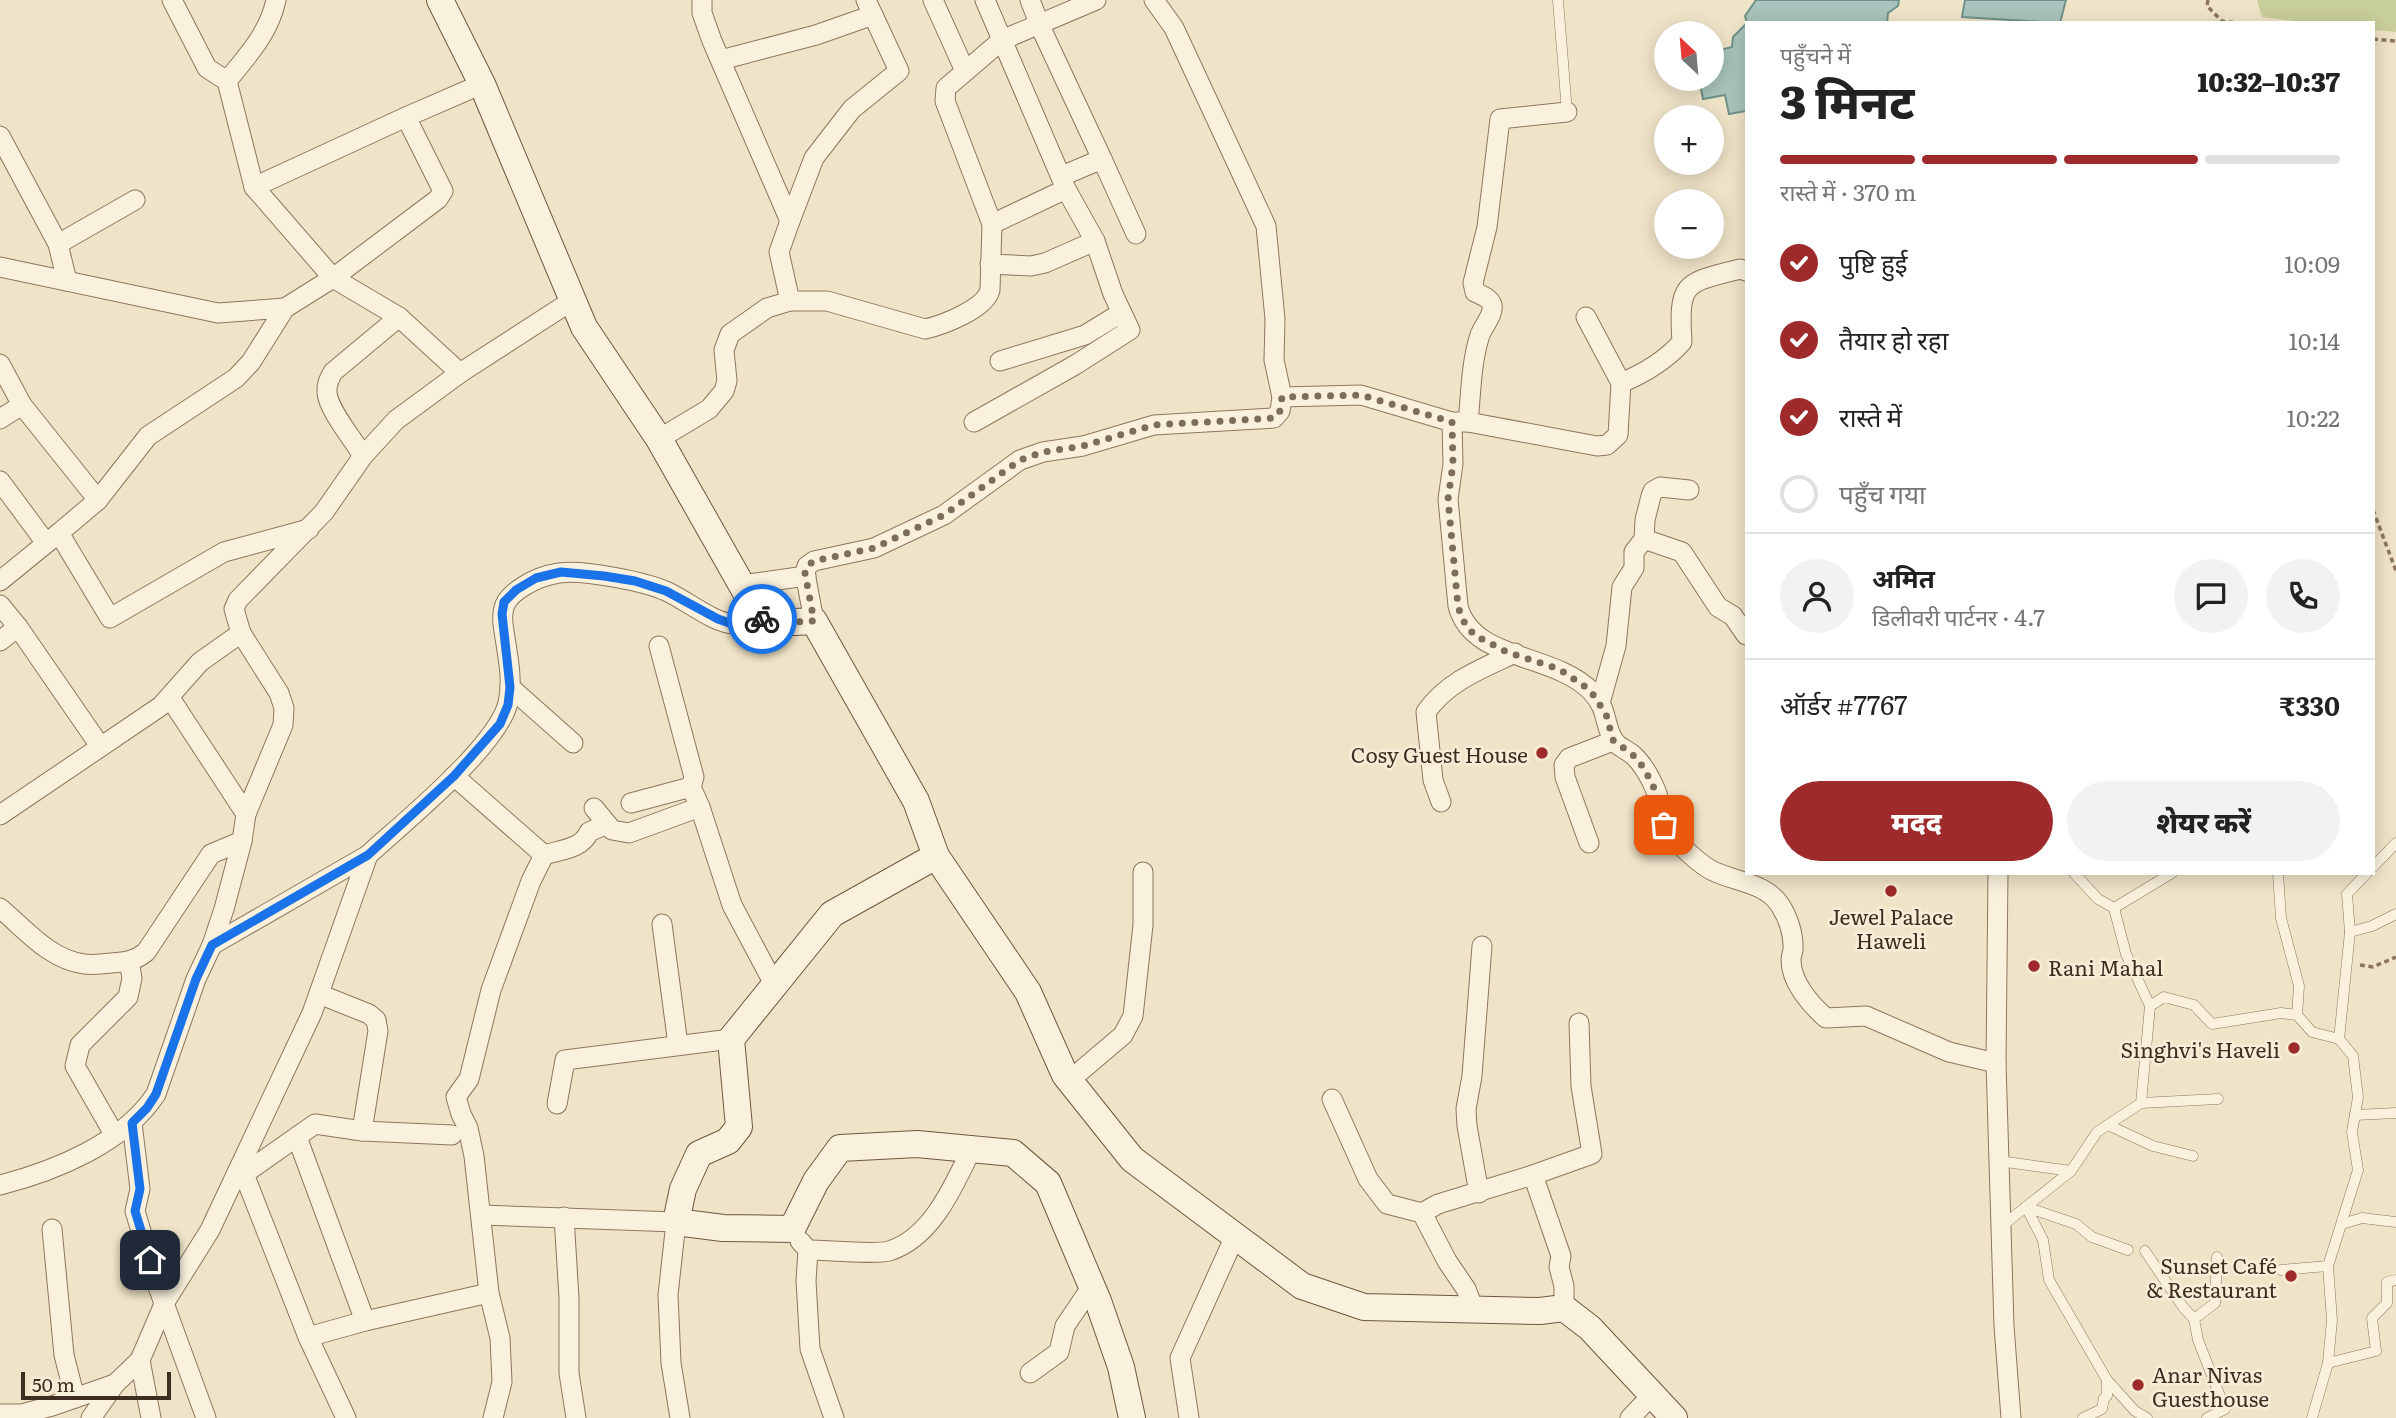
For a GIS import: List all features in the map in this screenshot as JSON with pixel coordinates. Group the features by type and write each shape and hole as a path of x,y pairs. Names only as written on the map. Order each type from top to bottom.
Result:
{"main road":[{"path":"440,0 482,84 584,327 659,439 761,619 814,621 916,801 936,856 1028,992 1069,1080 1132,1159 1236,1234 1302,1286 1364,1307 1540,1311 1564,1308 1590,1328 1674,1418"},
{"path":"936,856 832,914 731,1039 739,1127 728,1141 699,1154 683,1189 677,1222 723,1228 792,1229 816,1181 840,1148 917,1144 1013,1153 1048,1182 1092,1286 1121,1367 1132,1418"}],"street":[{"path":"172,0 207,68 227,80 254,187 333,278 399,317 460,373"},
{"path":"227,80 260,40 273,14 276,0"},
{"path":"702,0 702,13 790,220"},
{"path":"933,0 965,71"},
{"path":"974,422 1129,333 1129,326 1121,313 1095,241 1064,183 985,0"},
{"path":"1030,0 1136,234"},
{"path":"659,439 709,409 724,391 727,381 724,350 730,334 768,308 790,300 827,302 925,329 981,305 989,296 992,224 944,101 946,88 1002,40 1096,0"},
{"path":"814,621 806,576 807,566 814,561 874,548 944,515 1020,460 1043,452 1083,446 1154,425 1274,418 1280,411 1282,397 1274,360 1275,319 1266,226 1247,180 1174,28 1154,0"},
{"path":"721,60 816,35 869,8 899,71 852,108 814,158 779,252 790,300"},
{"path":"254,187 482,84"},
{"path":"1567,112 1500,119 1487,227 1473,283 1475,292 1489,299 1492,312 1480,336 1460,422 1448,499 1458,606 1462,619 1474,635 1507,652 1559,669 1590,690 1601,703 1613,740 1633,755 1644,768 1655,790 1664,825 1680,844 1709,869 1771,893 1782,908 1792,934 1791,961 1800,988 1825,1018 1866,1016 1949,1052 1996,1063"},
{"path":"0,581 98,500 148,436 236,378 251,362 285,308 333,278 438,199 443,191 406,117"},
{"path":"0,136 58,244 67,281"},
{"path":"992,224 1102,159"},
{"path":"58,244 135,200"},
{"path":"990,264 1045,263 1095,241"},
{"path":"0,267 218,313 285,308"},
{"path":"1622,383 1643,374 1671,354 1682,342 1680,310 1683,295 1697,280 1740,269 1745,271"},
{"path":"0,1185 39,1175 73,1161 132,1123 156,1094 196,979 212,945 242,841 246,814 283,725 284,708 279,693 241,633 234,609 238,600 310,528 363,456 396,421 460,373 573,300"},
{"path":"1000,361 1085,335 1121,313"},
{"path":"363,456 332,407 327,396 327,384 333,372 399,317"},
{"path":"1282,397 1361,395 1460,422 1597,446 1607,445 1618,435 1622,383 1586,317"},
{"path":"0,364 22,405 98,500"},
{"path":"0,419 22,405"},
{"path":"0,481 52,538 110,618 224,552 310,528"},
{"path":"1601,703 1616,646 1622,587 1634,568 1634,552 1644,539 1645,520 1653,491 1664,487 1689,490"},
{"path":"1644,539 1682,552 1718,607 1734,616 1745,633"},
{"path":"212,945 368,855 454,776 500,724 508,705 510,687 502,614 504,602 516,590 536,578 561,572 635,581 666,591 718,619 735,625 761,619"},
{"path":"742,585 806,576"},
{"path":"0,605 100,746"},
{"path":"0,641 18,627"},
{"path":"0,815 170,698 200,662 241,633"},
{"path":"659,646 694,777 691,787 732,905 775,986"},
{"path":"1441,802 1433,780 1426,712 1441,692 1515,653"},
{"path":"510,687 573,743"},
{"path":"170,698 246,814"},
{"path":"1589,843 1565,776 1564,765 1569,758 1613,740"},
{"path":"454,776 544,855"},
{"path":"631,803 691,787"},
{"path":"493,1418 502,1382 499,1338 489,1293 472,1147 456,1097 469,1079 491,990 531,881 544,855 585,840 601,816 612,830 629,833 700,807"},
{"path":"0,908 55,955 69,961 87,965 129,961 146,952 211,854 242,841"},
{"path":"91,1418 115,1384 140,1360 165,1302 210,1230 241,1172 319,994 368,855"},
{"path":"1069,1080 1122,1035 1133,1016 1143,925 1143,872"},
{"path":"1998,875 1996,1063 2011,1418"},
{"path":"662,924 678,1045"},
{"path":"1479,1193 1466,1109 1472,1076 1482,946"},
{"path":"114,1134 75,1066 80,1045 128,997 132,978 129,961"},
{"path":"319,994 369,1014 376,1020 378,1031 362,1131"},
{"path":"1332,1099 1368,1179 1387,1204 1422,1213 1438,1204 1479,1193 1592,1154 1581,1086 1579,1023"},
{"path":"557,1104 565,1060 731,1039"},
{"path":"132,1123 140,1189 135,1211 157,1284 206,1418"},
{"path":"241,1172 315,1124 362,1131 452,1135"},
{"path":"297,1137 365,1321"},
{"path":"808,1250 888,1252 911,1240 938,1210 952,1189 972,1148"},
{"path":"241,1172 308,1337 346,1418"},
{"path":"1533,1175 1561,1256 1559,1267 1564,1286 1564,1308"},
{"path":"1422,1213 1447,1261 1466,1289 1475,1310"},
{"path":"481,1215 677,1222 668,1295 671,1363 679,1418"},
{"path":"564,1217 569,1298 569,1373 576,1418"},
{"path":"52,1229 64,1355 75,1398"},
{"path":"792,1229 808,1250 806,1281 810,1349 834,1418"},
{"path":"1189,1418 1180,1358 1236,1234"},
{"path":"1030,1373 1059,1352 1065,1326 1092,1286"},
{"path":"308,1337 489,1293"},
{"path":"140,1360 151,1418"},
{"path":"0,1414 22,1414 115,1384"},
{"path":"1630,1418 1651,1395"}],"lane":[{"path":"1558,0 1567,112"},
{"path":"2375,865 2396,843"},
{"path":"2076,875 2098,899 2114,908 2126,954 2150,1006 2141,1104"},
{"path":"2114,908 2169,875"},
{"path":"2278,875 2281,918 2299,986 2297,1015"},
{"path":"2339,1039 2350,932 2347,894 2365,875"},
{"path":"2350,932 2372,926 2396,914"},
{"path":"2150,1006 2164,997 2194,1004 2211,1024 2281,1013 2297,1015 2312,1032 2339,1039 2353,1056 2358,1097 2352,1132 2358,1170 2328,1266 2332,1320 2328,1363 2312,1418"},
{"path":"2001,1228 2071,1171 2097,1132 2141,1104 2218,1099"},
{"path":"2355,1115 2396,1114"},
{"path":"2108,1125 2153,1146 2193,1156"},
{"path":"1999,1161 2071,1171"},
{"path":"2026,1207 2076,1224 2092,1237 2129,1250"},
{"path":"2026,1207 2043,1240 2049,1279 2107,1380 2135,1411 2147,1418"},
{"path":"2342,1224 2362,1218 2396,1222"},
{"path":"2145,1251 2194,1320 2202,1350 2225,1409 2207,1418"},
{"path":"2194,1320 2215,1303 2217,1257"},
{"path":"2281,1270 2328,1266"},
{"path":"2328,1363 2376,1351 2372,1318 2387,1303 2387,1282 2396,1280"},
{"path":"2083,1418 2102,1409 2107,1396 2107,1380"}],"path":[{"path":"2208,0 2207,6 2222,21"},
{"path":"2375,39 2396,41"},
{"path":"2375,515 2396,571"},
{"path":"2348,964 2373,967 2396,957"}],"green space":[{"path":"2257,0 2396,0 2396,32 2375,30 2375,21 2295,21 2262,17"}],"water":[{"path":"1756,0 1899,0 1898,6 1888,13 1887,21 1746,21 1745,16"},
{"path":"1965,0 2066,0 2061,21 1962,17"},
{"path":"1745,25 1745,111 1729,114 1725,95 1703,99 1701,91 1724,91 1724,49 1732,47 1733,37"}],"way so far":[{"path":"762,619 814,621 805,573 807,566 824,557 874,548 944,515 1020,460 1043,452 1083,446 1154,425 1274,418 1280,411 1282,397 1361,395 1452,422 1453,464 1448,499 1458,606 1462,619 1474,635 1507,652 1559,669 1590,690 1601,703 1613,740 1633,755 1644,768 1660,802 1664,825"}],"place":[{"name":"Cosy Guest House","path":"1542,753"},
{"name":"Jewel Palace Haweli","path":"1891,891"},
{"name":"Rani Mahal","path":"2034,966"},
{"name":"Singhvi's Haveli","path":"2294,1048"},
{"name":"Sunset Café & Restaurant","path":"2291,1276"},
{"name":"Anar Nivas Guesthouse","path":"2138,1385"}],"route":[{"path":"150,1260 135,1211 140,1189 132,1123 156,1094 196,979 212,945 368,855 454,776 500,724 508,705 510,687 502,614 504,602 516,590 536,578 561,572 635,581 666,591 718,619 735,625 762,619"}]}
